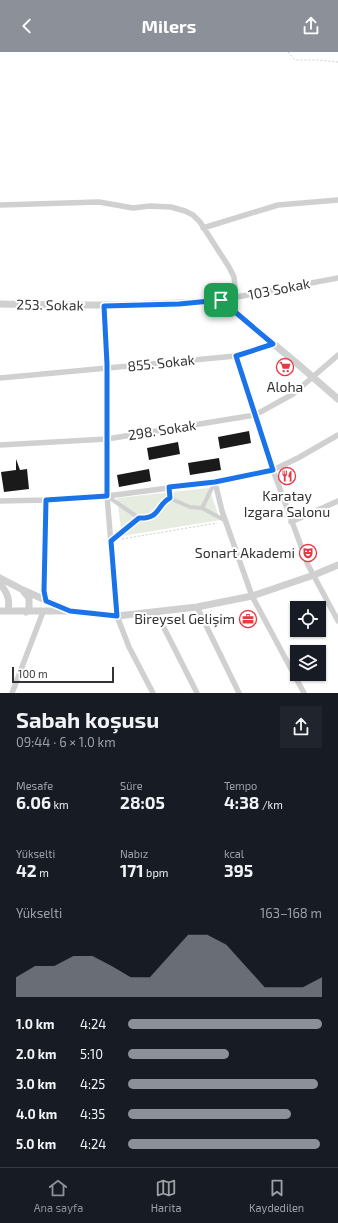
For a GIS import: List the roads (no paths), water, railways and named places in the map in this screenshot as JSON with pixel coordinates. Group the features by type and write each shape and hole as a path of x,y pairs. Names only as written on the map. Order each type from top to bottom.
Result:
{"street":[{"path":"203,228 278,206 338,200"},
{"path":"0,205 99,202 133,208 150,206 171,207 194,215 229,267 234,277 235,287 221,300 338,399"},
{"name":"103 Sokak","path":"221,300 338,278"},
{"name":"253. Sokak","path":"0,304 104,306 179,304 221,300"},
{"path":"104,306 107,496 117,616 129,647 153,693"},
{"name":"855. Sokak","path":"0,378 236,356 273,344"},
{"name":"298. Sokak","path":"0,445 107,439 256,415 293,394 338,355"},
{"path":"236,356 291,522 308,564 338,621"},
{"path":"0,501 107,496 215,482 273,470 298,458 338,435"},
{"path":"202,508 215,482"},
{"path":"215,482 226,522 252,596 304,693"},
{"path":"169,487 170,498"},
{"path":"107,496 139,518 147,519 161,508 165,500 170,498"},
{"path":"170,498 190,507 202,508 226,522"},
{"path":"46,500 44,591 46,601"},
{"path":"291,522 338,501"},
{"path":"111,541 139,518"},
{"path":"0,584 7,594 9,603 4,611 70,611 117,616 197,607 252,596 338,566"},
{"path":"0,578 70,611"},
{"path":"23,590 29,598 30,608 26,612"},
{"path":"197,607 239,693"},
{"path":"12,693 43,612"},
{"path":"156,612 197,693"}],"place":[{"name":"Aloha","path":"285,367"},
{"name":"Karatay Izgara Salonu","path":"287,476"},
{"name":"Sonart Akademi","path":"308,553"},
{"name":"Bireysel Gelişim","path":"248,619"}]}
